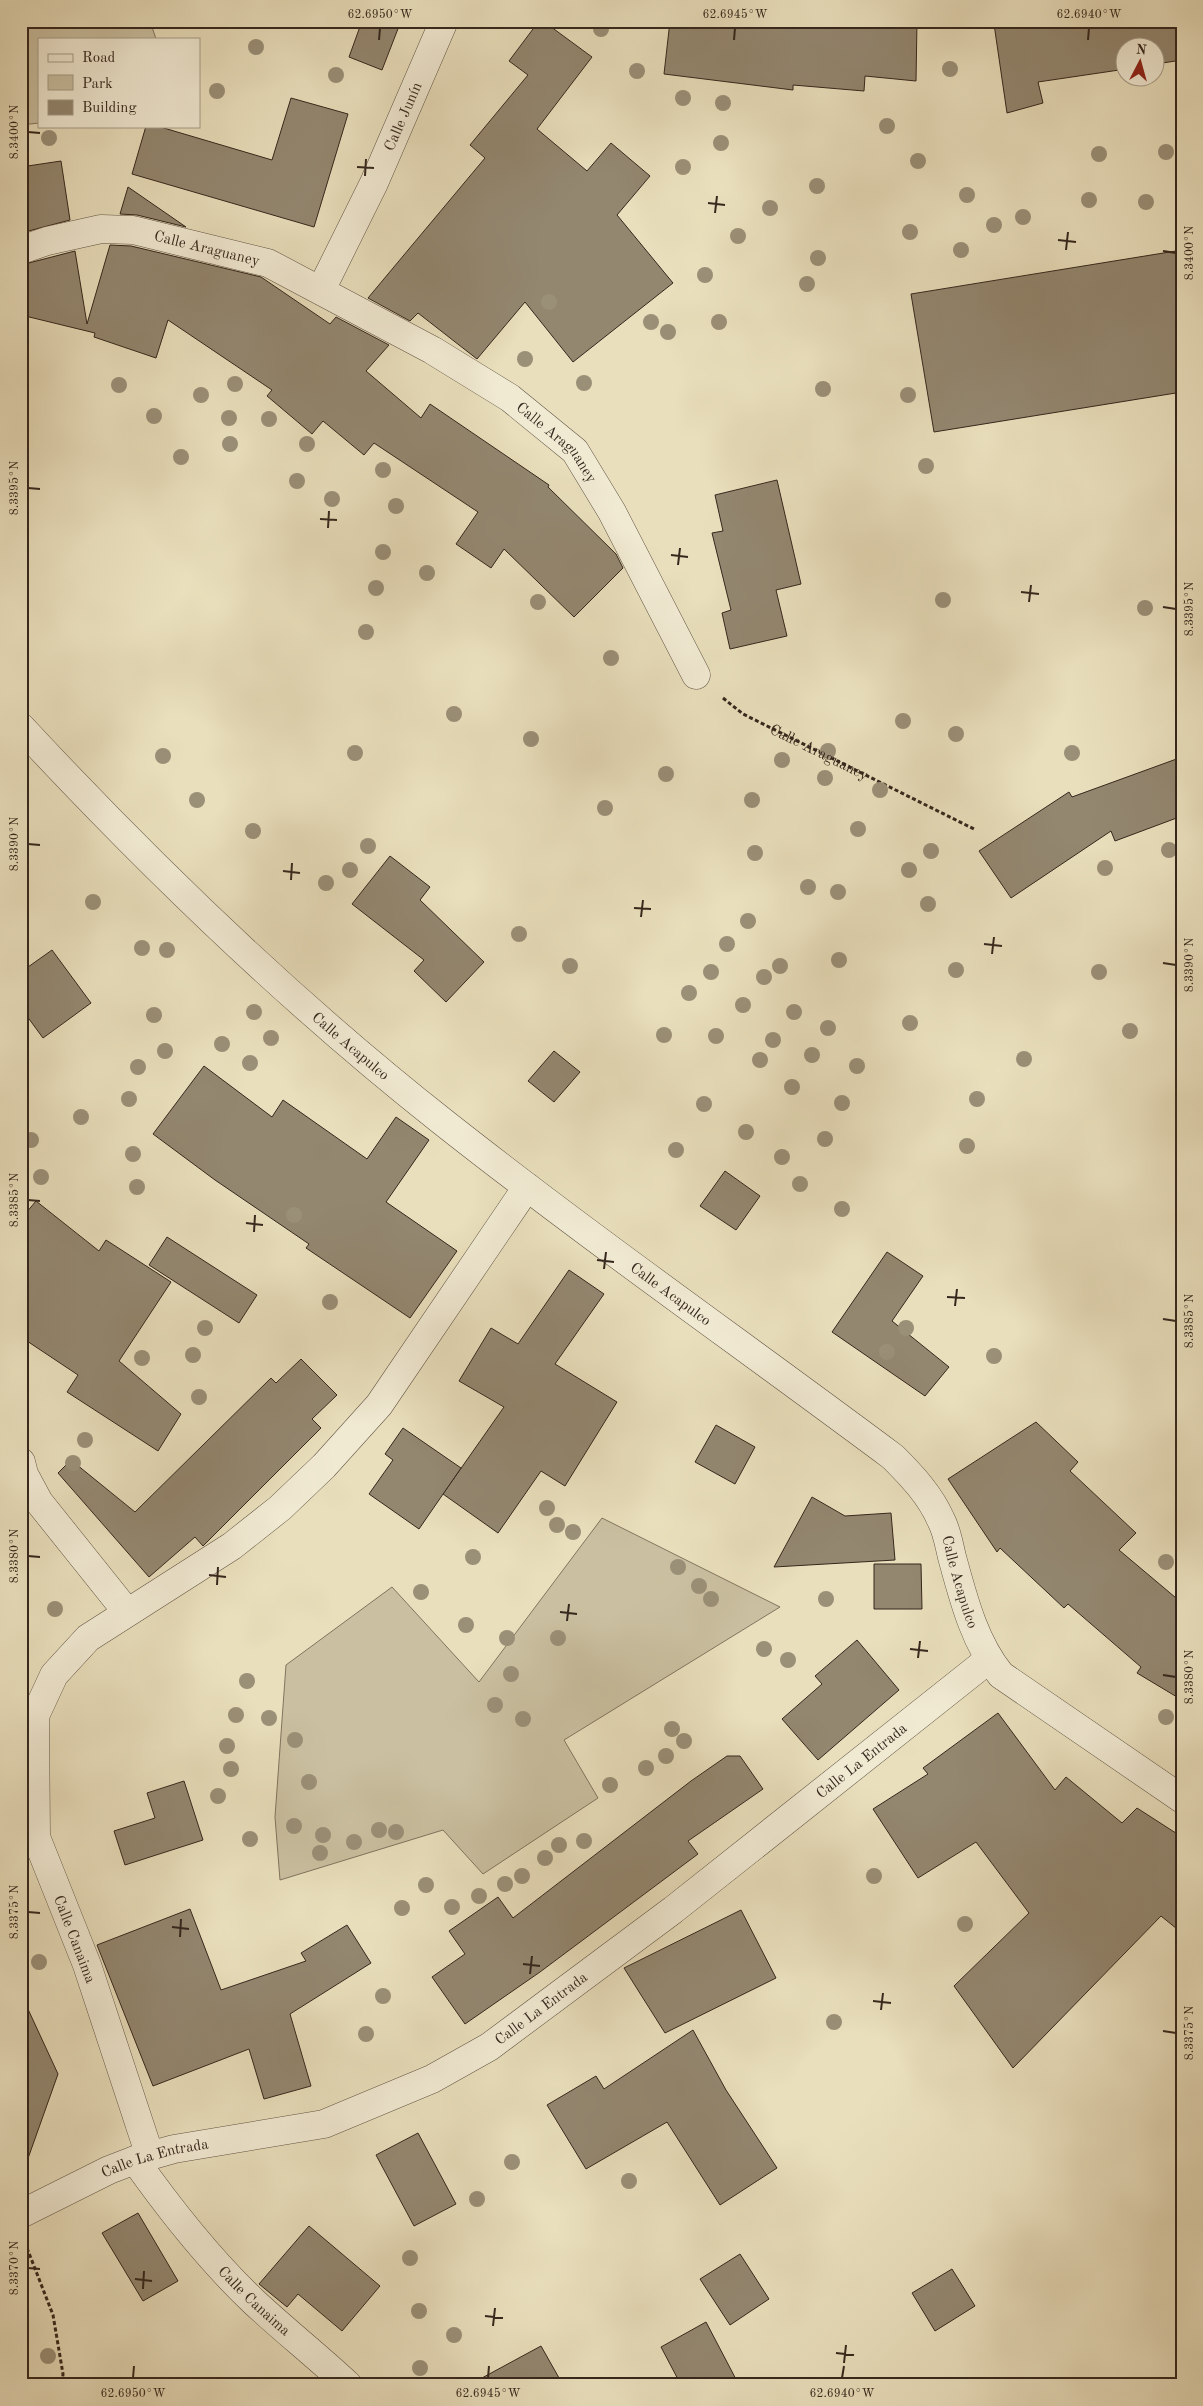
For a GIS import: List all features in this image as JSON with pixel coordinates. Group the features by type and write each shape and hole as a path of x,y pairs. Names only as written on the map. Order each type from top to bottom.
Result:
{"street":[{"name":"Calle Junín","path":"321,290 374,183 444,21"},
{"name":"Calle Araguaney","path":"21,250 47,241 101,229 133,230 268,263 432,350 510,398 575,452 612,512 696,675"},
{"name":"Calle Acapulco","path":"21,727 171,880 266,972 441,1120 625,1261 893,1457 921,1485 942,1520 959,1581 988,1660 1001,1675 1182,1799"},
{"path":"21,1462 24,1474 40,1502 127,1612 232,1546 280,1508 324,1466 380,1405 527,1187"},
{"name":"Calle Canaima","path":"127,1612 88,1638 54,1676 35,1716 29,1834 86,1965 143,2158 172,2213 215,2262 254,2302 348,2385"},
{"name":"Calle La Entrada","path":"21,2214 109,2170 143,2158 183,2148 324,2124 432,2079 489,2047 673,1910 988,1660"}],"path":[{"name":"Calle Araguaney","path":"696,675 743,714 976,830"},
{"path":"25,2244 33,2259 52,2316 63,2374 62,2385"}],"green space":[{"path":"21,21 150,21 156,38 38,38 38,123 21,125"},
{"path":"602,1518 780,1607 564,1740 598,1798 483,1874 443,1830 280,1880 275,1817 286,1665 392,1587 479,1682"}],"building":[{"path":"362,21 401,21 382,70 349,57"},
{"path":"539,21 543,21 592,57 537,129 587,171 611,143 650,176 617,215 673,283 573,362 525,302 477,359 418,313 410,321 368,298 485,158 470,145 528,75 509,61"},
{"path":"670,21 917,21 916,81 865,76 864,91 793,85 793,90 664,74"},
{"path":"1012,21 1182,21 1182,60 1166,62 1166,38 1116,38 1116,70 1038,82 1043,103 1007,113 994,24"},
{"path":"291,98 348,114 314,227 132,174 145,128 164,128 272,160"},
{"path":"61,161 70,220 21,233 21,167"},
{"path":"128,187 186,227 137,215 120,214"},
{"path":"110,245 131,246 261,277 330,324 336,317 389,345 366,371 421,418 430,404 549,485 548,487 616,554 623,568 574,617 504,549 491,568 456,544 478,512 374,443 364,455 323,421 312,434 267,396 272,390 168,320 156,358 94,337 95,333 21,315 21,265 75,251 87,324"},
{"path":"1182,250 1182,392 934,432 911,294"},
{"path":"777,480 801,584 776,590 787,636 730,649 722,613 731,610 712,533 723,531 715,495"},
{"path":"1182,757 1182,816 1115,841 1111,831 1011,898 979,851 1069,792 1072,797"},
{"path":"390,856 430,887 420,900 484,962 446,1002 414,971 424,960 352,904"},
{"path":"52,950 91,1003 43,1038 21,1008 21,972"},
{"path":"554,1051 580,1072 554,1102 528,1081"},
{"path":"204,1066 272,1117 283,1100 367,1159 396,1117 429,1140 386,1202 457,1251 410,1318 306,1248 309,1244 215,1180 153,1134"},
{"path":"725,1171 760,1196 736,1230 700,1206"},
{"path":"36,1201 99,1251 106,1240 171,1282 119,1361 181,1414 158,1451 67,1392 78,1375 21,1337 21,1219"},
{"path":"167,1237 257,1295 239,1323 149,1265"},
{"path":"887,1252 923,1276 892,1321 949,1367 925,1396 832,1332"},
{"path":"569,1270 604,1294 555,1364 617,1402 565,1486 541,1471 498,1533 443,1494 504,1407 459,1381 491,1328 518,1344"},
{"path":"301,1359 337,1395 312,1419 321,1428 203,1546 195,1537 149,1577 58,1473 71,1460 135,1512 271,1378 276,1383"},
{"path":"1036,1422 1078,1462 1070,1471 1136,1533 1119,1550 1182,1603 1182,1700 1137,1673 1141,1667 1068,1604 1064,1608 1000,1548 997,1552 948,1479"},
{"path":"716,1425 755,1447 735,1484 695,1462"},
{"path":"403,1428 461,1468 419,1529 369,1494 393,1460 385,1454"},
{"path":"812,1497 845,1516 891,1513 895,1560 774,1567"},
{"path":"874,1564 921,1564 922,1609 874,1609"},
{"path":"857,1640 899,1690 818,1760 782,1719 822,1684 815,1676"},
{"path":"998,1713 1055,1790 1066,1777 1122,1823 1137,1808 1182,1837 1182,1933 1161,1916 1013,2068 954,1986 1029,1913 976,1842 918,1878 873,1809 928,1774 923,1768"},
{"path":"727,1756 740,1756 763,1789 688,1841 698,1854 540,1972 465,2024 432,1977 465,1954 449,1931 498,1897 513,1918 691,1781"},
{"path":"184,1781 203,1840 125,1865 114,1831 155,1818 147,1793"},
{"path":"190,1909 221,1990 306,1961 301,1953 347,1925 371,1963 290,2014 311,2086 264,2099 249,2049 153,2086 97,1945"},
{"path":"741,1910 776,1978 665,2033 624,1968"},
{"path":"21,1994 58,2074 26,2164 21,2163"},
{"path":"693,2030 726,2090 777,2168 720,2205 667,2122 586,2169 547,2105 596,2076 604,2089"},
{"path":"418,2133 456,2204 414,2226 376,2155"},
{"path":"138,2213 178,2281 143,2301 102,2233"},
{"path":"309,2226 380,2286 342,2331 298,2294 287,2307 259,2284"},
{"path":"740,2254 769,2299 730,2325 700,2279"},
{"path":"952,2269 975,2306 935,2331 912,2293"},
{"path":"706,2322 739,2385 681,2385 661,2347"},
{"path":"541,2346 563,2385 469,2385"}]}
